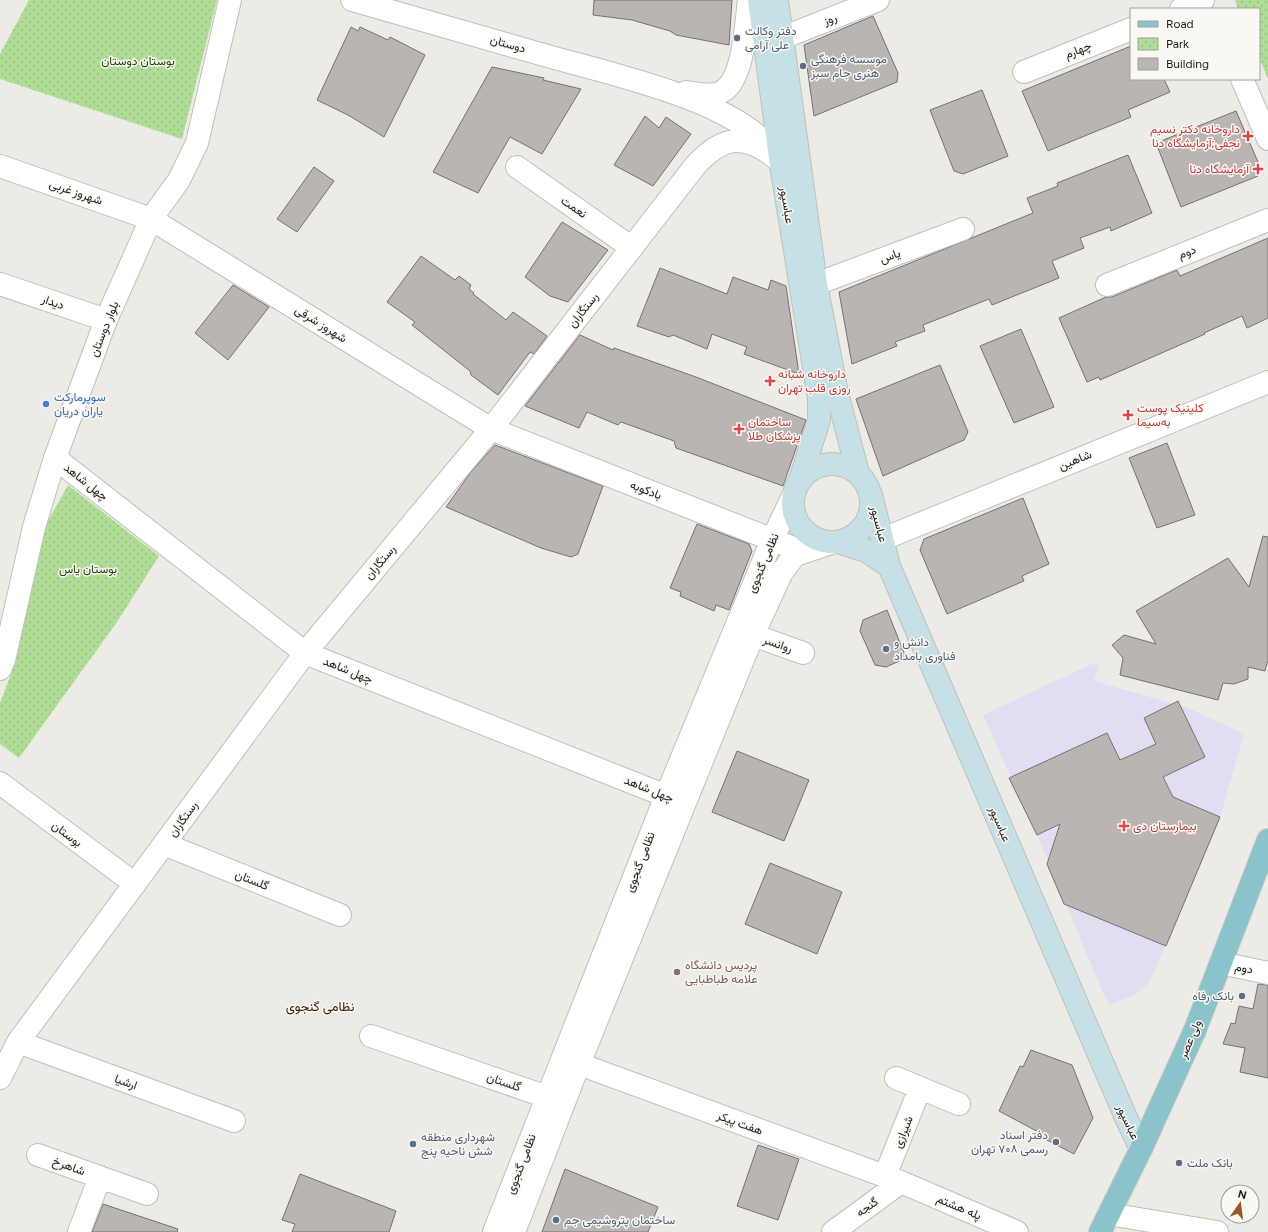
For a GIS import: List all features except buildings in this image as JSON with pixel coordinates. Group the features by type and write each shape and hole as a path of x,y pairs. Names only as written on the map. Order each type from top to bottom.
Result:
{"main road":[{"name":"عباسپور","path":"759,0 779,162 818,398 819,420 797,488"},
{"name":"عباسپور","path":"777,0 816,284 837,393 858,473"},
{"path":"834,542 850,538 861,531 868,520 872,508 871,495 867,483 858,473 844,466 828,464 817,466 808,472 797,488 793,507 796,518 802,528 810,535 820,540 834,542 866,551 889,566"},
{"name":"عباسپور","path":"871,495 889,566 1126,1120 1141,1149"},
{"name":"ولی عصر","path":"1104,1223 1141,1149 1195,1030 1268,840"}],"street":[{"name":"بلوار دوستان","path":"0,669 4,660 34,527 55,458 106,320 151,219 179,180 197,143 230,0"},
{"name":"دوستان","path":"352,0 663,89 736,120 759,137 779,162"},
{"name":"دوستان","path":"663,89 713,94 722,92 728,86 739,64 749,0"},
{"name":"روز","path":"782,38 878,0"},
{"path":"1183,8 1203,0"},
{"name":"چهارم","path":"1024,72 1130,29"},
{"path":"1242,80 1268,139"},
{"name":"رستگاران","path":"0,1078 18,1042 305,653 491,429 695,166 707,153 719,145 730,142 744,142 763,148 779,162"},
{"name":"شهروز غربی","path":"0,166 151,219"},
{"name":"نعمت","path":"517,167 632,248"},
{"name":"شهروز شرقی","path":"151,219 491,429"},
{"name":"دوم","path":"1107,285 1268,220"},
{"name":"یاس","path":"816,284 963,229"},
{"name":"دیدار","path":"0,284 106,320"},
{"name":"شاهین","path":"883,539 1268,382"},
{"name":"بادکوبه","path":"491,429 801,552"},
{"name":"چهل شاهد","path":"55,458 305,653 676,799"},
{"name":"نظامی گنجوی","path":"514,1232 556,1100 570,1062 676,799 772,540 797,488"},
{"name":"نظامی گنجوی","path":"676,799 782,572 795,554 834,542"},
{"name":"روانسر","path":"752,635 803,653"},
{"name":"بوستان","path":"0,783 135,884"},
{"name":"گلستان","path":"164,844 340,915"},
{"name":"دوم","path":"1221,963 1268,973"},
{"name":"گلستان","path":"371,1036 556,1100"},
{"name":"ارشیا","path":"18,1042 234,1121"},
{"name":"هفت پیکر","path":"570,1062 893,1179"},
{"path":"896,1078 959,1104"},
{"name":"شیرازی","path":"893,1179 920,1088"},
{"name":"نظامی گنجوی","path":"494,1232 556,1100"},
{"name":"شاهرخ","path":"38,1155 147,1194"},
{"name":"شاهرخ","path":"79,1232 100,1177"},
{"name":"گنجه","path":"833,1232 893,1179"},
{"name":"پله هشتم","path":"893,1179 1017,1232"},
{"path":"1104,1223 1217,1232"}],"shaded area":[{"name":"بیمارستان دی","path":"1092,664 1099,665 1094,681 1188,708 1244,734 1220,817 1149,983 1134,995 1110,1005 1104,995 1037,835 983,715"}],"green space":[{"name":"بوستان دوستان","path":"29,0 217,0 182,139 0,79 0,54"},
{"path":"1235,0 1268,0 1268,79 1260,59 1260,8 1238,8"},
{"name":"بوستان یاس","path":"68,485 159,556 117,622 19,758 0,744 0,703 16,661 43,530"}],"place":[{"name":"دفتر وکالت علی آرامی","path":"737,38"},
{"name":"موسسه فرهنگی هنری جام سبز","path":"803,66"},
{"name":"داروخانه دکتر نسیم نجفی;آزمایشگاه دنا","path":"1248,136"},
{"name":"آزمایشگاه دنا","path":"1258,169"},
{"name":"داروخانه شبانه روزی قلب تهران","path":"770,381"},
{"name":"سوپرمارکت یاران دریان","path":"46,404"},
{"name":"کلینیک پوست به‌سیما","path":"1128,415"},
{"name":"ساختمان پزشکان طلا","path":"739,429"},
{"name":"دانش و فناوری بامداد","path":"886,649"},
{"name":"بیمارستان دی","path":"1124,826"},
{"name":"پردیس دانشگاه علامه طباطبایی","path":"677,972"},
{"name":"بانک رفاه","path":"1242,996"},
{"name":"دفتر اسناد رسمی ۷۰۸ تهران","path":"1056,1142"},
{"name":"شهرداری منطقه شش ناحیه پنج","path":"413,1144"},
{"name":"بانک ملت","path":"1179,1163"},
{"name":"ساختمان پتروشیمی جم","path":"556,1220"}],"district":[{"name":"نظامی گنجوی","path":"320,1006"}]}
